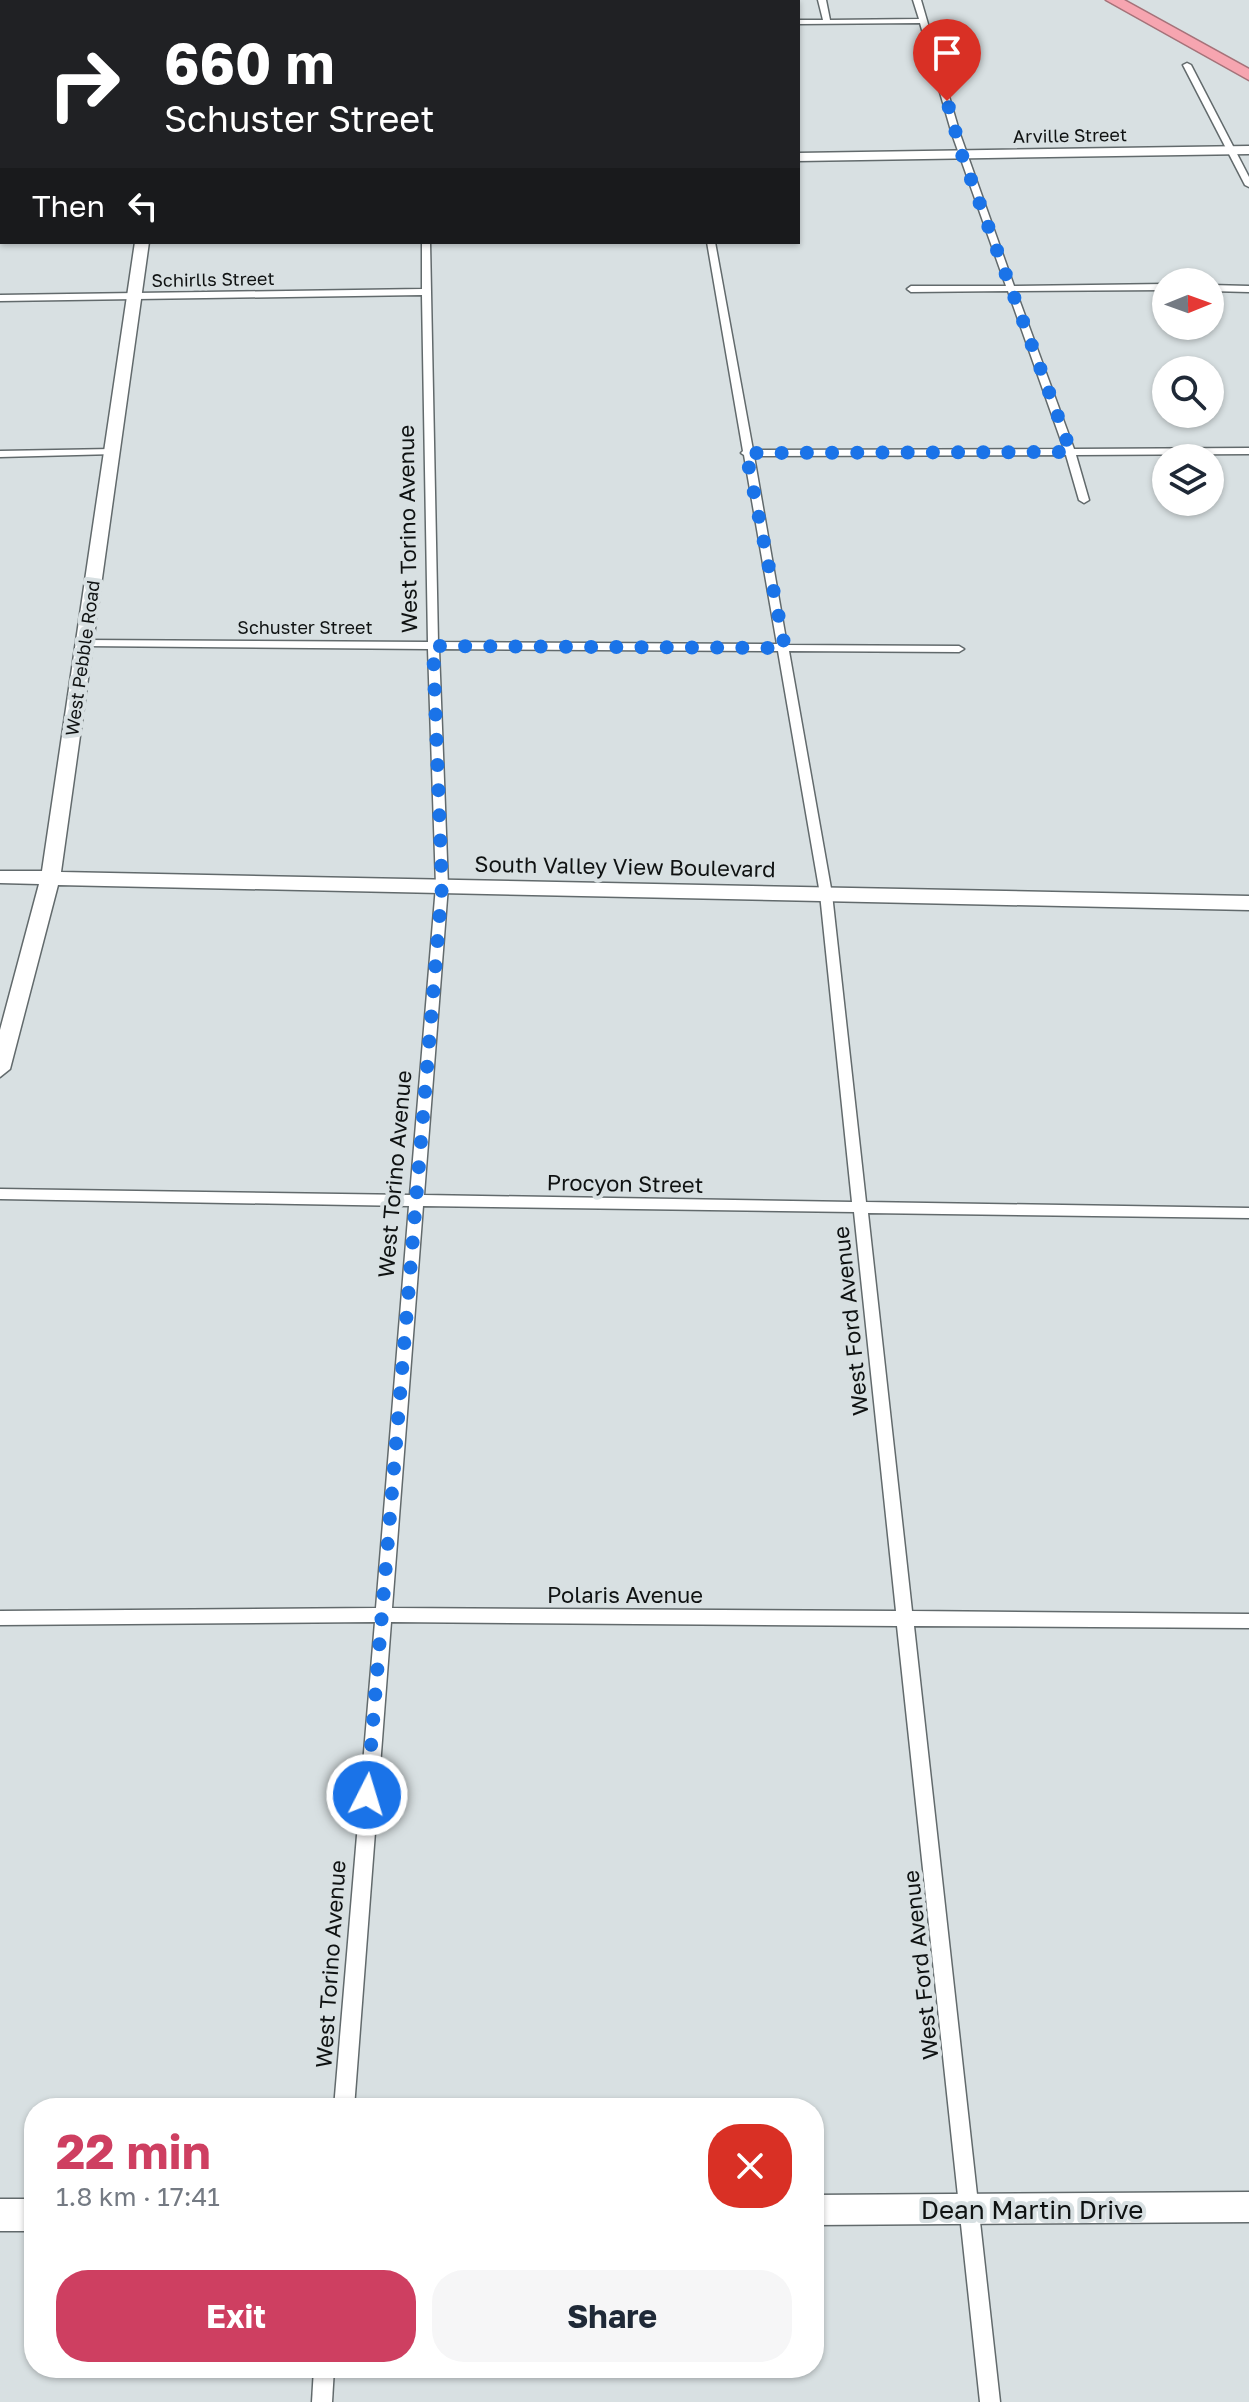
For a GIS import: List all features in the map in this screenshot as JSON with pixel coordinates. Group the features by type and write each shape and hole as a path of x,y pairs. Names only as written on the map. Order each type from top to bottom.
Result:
{"highway":[{"path":"1113,0 1249,75"}],"street":[{"path":"822,0 827,22"},
{"path":"917,0 962,155 1014,289 1071,452 1084,500"},
{"path":"800,22 923,21"},
{"path":"1187,65 1249,185"},
{"name":"Arville Street","path":"800,157 1248,149"},
{"name":"West Pebble Road","path":"0,1069 51,876 142,244"},
{"name":"West Torino Avenue","path":"345,2098 442,886 433,646 426,244"},
{"name":"West Ford Avenue","path":"711,244 826,894 990,2402"},
{"path":"911,289 1152,287"},
{"path":"1224,288 1249,289"},
{"name":"Schirlls Street","path":"0,298 426,292"},
{"path":"746,453 1249,451"},
{"path":"0,454 112,452"},
{"name":"Schuster Street","path":"84,643 959,649"},
{"name":"South Valley View Boulevard","path":"0,877 1249,903"},
{"name":"Procyon Street","path":"0,1194 1249,1213"},
{"name":"Polaris Avenue","path":"0,1618 382,1615 1249,1621"},
{"name":"Dean Martin Drive","path":"824,2210 1249,2207"},
{"path":"0,2215 24,2215"},
{"path":"322,2402 323,2378"}],"route":[{"path":"367,1795 442,886 433,646 785,648 746,453 1071,452 1014,289 962,155 947,101"}]}
